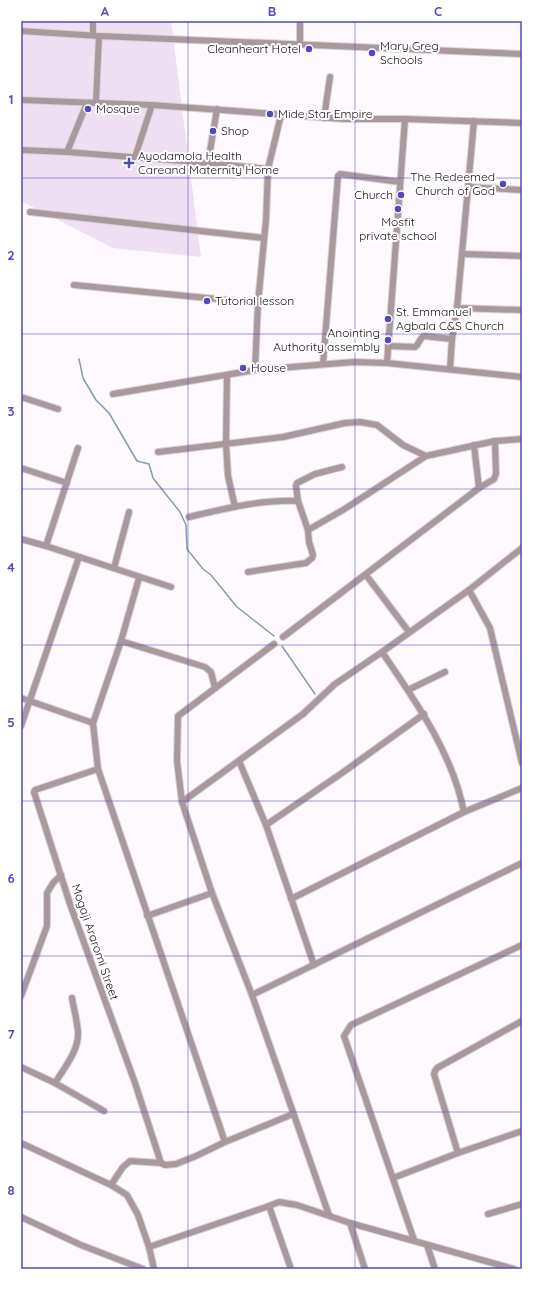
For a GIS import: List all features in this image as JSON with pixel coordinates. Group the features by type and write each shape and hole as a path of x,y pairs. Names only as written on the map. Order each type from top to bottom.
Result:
{"street":[{"path":"93,21 96,35 96,102"},
{"path":"300,21 300,44"},
{"path":"21,31 522,54"},
{"path":"324,118 330,77"},
{"path":"21,100 152,105 324,118 405,118 522,123"},
{"path":"67,152 87,103"},
{"path":"135,157 152,105"},
{"path":"208,163 217,109"},
{"path":"255,370 258,303 266,220 268,169 281,115"},
{"path":"387,363 405,118"},
{"path":"450,369 474,121"},
{"path":"21,150 135,157 268,169"},
{"path":"323,364 338,176 340,174 400,182"},
{"path":"468,187 522,190"},
{"path":"30,212 264,238"},
{"path":"462,254 522,256"},
{"path":"74,285 258,303"},
{"path":"457,308 522,310"},
{"path":"388,346 415,347 424,336 452,339"},
{"path":"113,394 255,370 354,362 387,363 522,377"},
{"path":"226,375 226,444 228,476 236,507"},
{"path":"21,397 58,409"},
{"path":"158,452 283,437 360,422 377,425 404,445 426,456"},
{"path":"308,530 426,456 474,445 522,439"},
{"path":"283,637 479,488 494,479 495,442"},
{"path":"474,445 479,488"},
{"path":"46,546 78,448"},
{"path":"248,572 306,563 314,557 308,530 298,501 296,486 299,482 315,474 342,467"},
{"path":"21,468 66,483"},
{"path":"189,517 236,507 289,500 298,501"},
{"path":"114,568 129,512"},
{"path":"21,539 171,587"},
{"path":"182,802 303,714 335,684 469,590 522,548"},
{"path":"21,726 79,557"},
{"path":"366,575 409,632"},
{"path":"140,578 92,723 98,769 225,1142"},
{"path":"469,590 490,628 522,763"},
{"path":"120,641 205,667 211,672 215,688"},
{"path":"274,644 178,716 177,761 182,802 212,893 252,995 329,1215"},
{"path":"382,652 424,714 455,778 461,795 464,812"},
{"path":"408,690 445,672"},
{"path":"21,698 92,723"},
{"path":"266,825 342,774 424,714"},
{"path":"239,761 266,825 314,965"},
{"name":"Mogaji Araromi Street","path":"98,769 35,790 34,792 61,875 161,1163"},
{"path":"291,899 464,812 522,788"},
{"path":"252,995 522,863"},
{"path":"21,996 46,926 47,893 53,883 61,875"},
{"path":"147,916 212,893"},
{"path":"414,1240 344,1036 351,1025 522,945"},
{"path":"55,1083 74,1052 77,1042 78,1033 72,998"},
{"path":"458,1153 434,1074 435,1071 437,1068 522,1021"},
{"path":"21,1067 55,1083 104,1111"},
{"path":"110,1185 122,1167 130,1162 161,1163 165,1165 176,1164 293,1114"},
{"path":"393,1178 458,1153 522,1131"},
{"path":"21,1143 110,1185 127,1195 138,1215 149,1247 154,1269"},
{"path":"149,1247 279,1202 297,1205 350,1223 414,1240 497,1267 514,1269"},
{"path":"488,1214 522,1204"},
{"path":"269,1206 290,1269"},
{"path":"21,1217 82,1245 143,1269"},
{"path":"350,1223 365,1269"},
{"path":"427,1245 435,1269"}],"shaded area":[{"path":"21,21 171,21 201,257 113,248 21,201"}],"waterway":[{"path":"79,359 83,378 96,400 109,413 137,461 149,464 153,478 180,512 186,525 187,549 203,569 211,575 237,607 274,636"},
{"path":"282,646 315,694"}],"place":[{"name":"Cleanheart Hotel","path":"309,49"},
{"name":"Mary Greg Schools","path":"372,53"},
{"name":"Mosque","path":"88,109"},
{"name":"Mide Star Empire","path":"270,114"},
{"name":"Shop","path":"213,131"},
{"name":"Ayodamola Health Careand Maternity Home","path":"129,163"},
{"name":"The Redeemed Church of God","path":"503,184"},
{"name":"Church","path":"401,195"},
{"name":"Mosfit private school","path":"398,209"},
{"name":"Tutorial lesson","path":"207,301"},
{"name":"St. Emmanuel Agbala C&S Church","path":"388,319"},
{"name":"Anointing Authority assembly","path":"388,340"},
{"name":"House","path":"243,368"}]}
